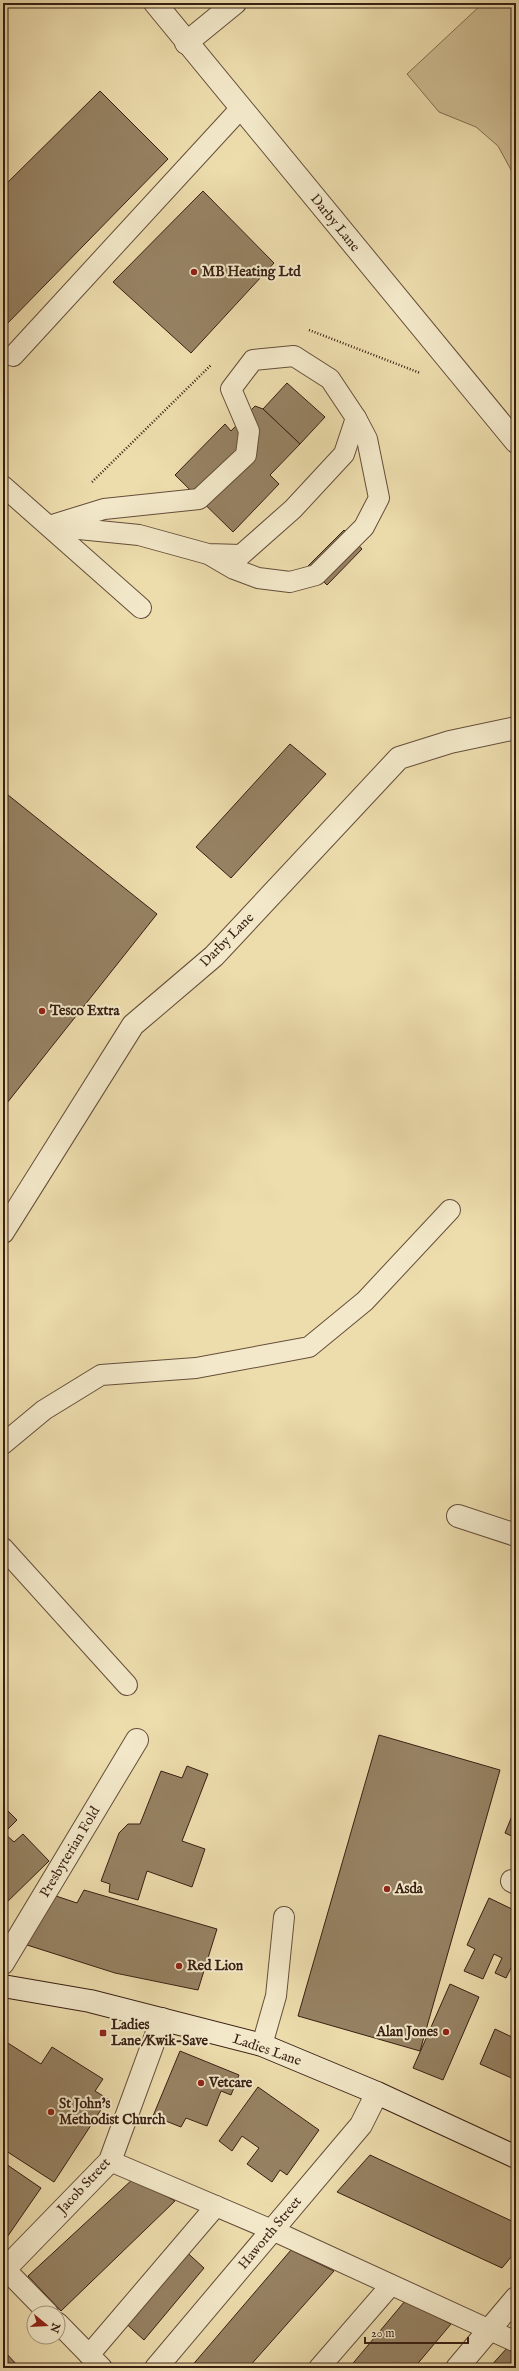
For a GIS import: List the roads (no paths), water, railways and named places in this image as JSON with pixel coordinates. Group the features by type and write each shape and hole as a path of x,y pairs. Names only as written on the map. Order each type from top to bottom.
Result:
{"street":[{"name":"Darby Lane","path":"155,3 186,43 516,442"},
{"path":"186,43 235,3"},
{"name":"Darby Lane","path":"3,1232 133,1025 214,956 399,758 450,742 516,728"},
{"path":"458,1516 516,1535"},
{"name":"Presbyterian Fold","path":"3,1963 137,1740"},
{"name":"Ladies Lane","path":"3,1986 90,2001 262,2045 377,2093 516,2157"},
{"name":"Jacob Street","path":"5,2269 110,2161 162,2019"},
{"name":"Haworth Street","path":"156,2368 361,2125 377,2093"},
{"path":"457,2368 516,2298"}],"lane":[{"path":"13,356 240,108"},
{"path":"49,526 104,509 199,499 246,455 249,431 231,389 254,360 294,356 330,380 356,418 367,439 379,498 364,527 316,575 290,582 258,578 234,569 208,554"},
{"path":"49,526 139,535 208,554 241,555 293,509 344,454 356,418"},
{"path":"3,486 140,608"},
{"path":"3,1444 44,1410 101,1375 196,1368 309,1347 365,1301 450,1210"},
{"path":"3,1548 127,1685"},
{"path":"262,2045 276,1996 284,1917"},
{"path":"110,2161 272,2230 516,2342"},
{"path":"66,2331 95,2361 216,2206"},
{"path":"5,2269 40,2305"},
{"path":"319,2368 391,2285"}],"place":[{"name":"MB Heating Ltd","path":"194,272"},
{"name":"Tesco Extra","path":"42,1011"},
{"name":"Asda","path":"387,1889"},
{"name":"Red Lion","path":"179,1966"},
{"name":"Alan Jones","path":"446,2032"},
{"name":"Ladies Lane/Kwik-Save","path":"103,2033"},
{"name":"Vetcare","path":"201,2083"},
{"name":"St John's Methodist Church","path":"51,2112"}]}
